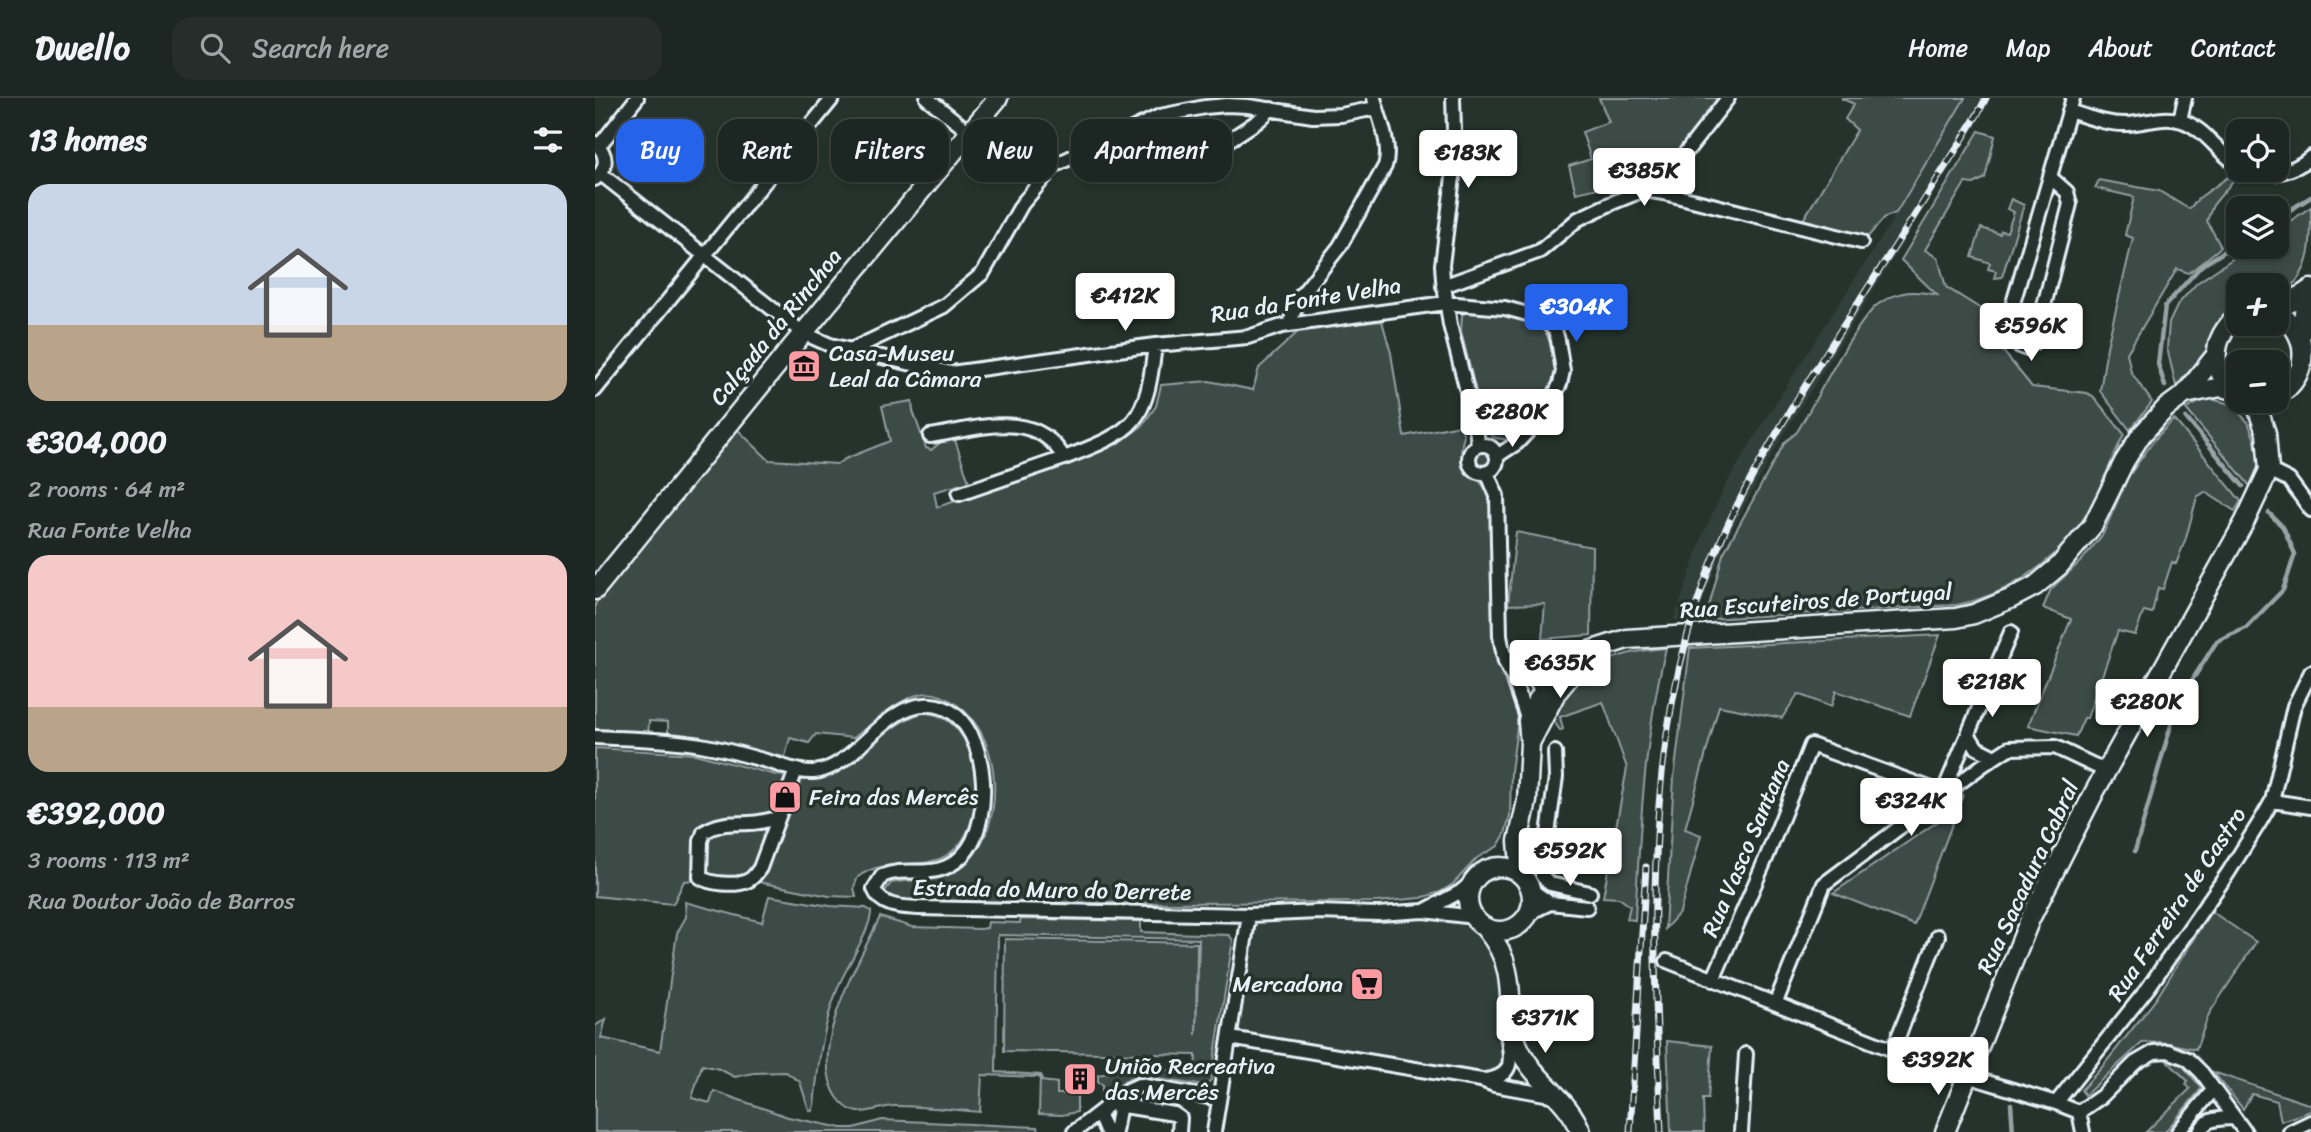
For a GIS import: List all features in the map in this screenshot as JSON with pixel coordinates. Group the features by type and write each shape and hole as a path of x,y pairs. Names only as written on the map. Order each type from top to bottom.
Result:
{"street":[{"path":"598,176 605,163 603,151 597,145 637,98"},
{"path":"595,390 833,98"},
{"path":"927,98 963,128"},
{"name":"Calçada da Rinchoa","path":"979,119 998,98"},
{"path":"1453,98 1455,161 1442,265 1443,286 1478,444"},
{"path":"1656,191 1728,98"},
{"path":"2180,120 2185,98"},
{"path":"1057,164 1160,116 1203,103 1313,116 1341,115 1375,103 1387,148 1385,166 1336,251 1299,298 1289,325"},
{"path":"2050,177 2067,192 2070,204 2036,337 2033,343 2024,348 2010,337 2009,317 2071,104 2113,123 2128,124 2160,118 2180,120 2203,132 2226,153"},
{"path":"1232,138 1271,109"},
{"name":"Calçada da Rinchoa","path":"595,590 963,138"},
{"path":"2289,170 2311,157"},
{"name":"Rua da Fonte Velha","path":"598,176 803,334 830,345 951,373 1155,345 1248,337 1289,325 1445,303 1493,306 1531,315 1545,321 1555,330 1563,371 1560,384 1554,399 1530,431 1497,456"},
{"path":"851,350 944,306 983,272 1022,204 1041,182"},
{"path":"1443,286 1540,251 1578,219 1644,190 1861,242"},
{"path":"2289,305 2311,292"},
{"path":"2289,389 2307,368 2301,335 2311,292"},
{"path":"2289,321 2301,335"},
{"name":"Rua Escuteiros de Portugal","path":"1528,721 1542,691 1561,668 1583,653 1627,639 1956,618 1996,606 2035,586 2073,552 2097,519 2131,450 2154,420 2185,394 2216,355 2217,342 2226,329"},
{"path":"959,495 1065,458 1122,433 1141,412 1150,387 1155,345"},
{"path":"2216,355 2222,376 2226,380"},
{"name":"Rua Escuteiros de Portugal","path":"2185,394 2226,388"},
{"name":"Rua Sacadura Cabral","path":"1945,1132 2029,919 2106,772 2245,521 2269,470 2266,433 2259,413"},
{"path":"930,436 1014,424 1034,428 1058,446 1065,458"},
{"path":"1478,444 1490,446 1497,456 1495,466 1487,472 1476,471 1469,463 1470,452 1478,444"},
{"path":"2269,470 2288,480 2311,510"},
{"path":"1487,472 1497,496 1500,636 1503,653 1528,721 1530,743 1527,801 1518,841 1520,865 1532,895 1510,951 1507,970"},
{"path":"1943,793 2011,632"},
{"name":"Rua Escuteiros de Portugal","path":"1530,743 1562,684 1599,648"},
{"path":"1503,653 1528,672 1542,691 1542,702 1530,743"},
{"path":"1528,672 1548,673 1561,668"},
{"name":"Rua Ferreira de Castro","path":"2056,1103 2148,988 2228,873 2271,802 2294,706 2311,672"},
{"name":"Estrada do Muro do Derrete","path":"595,737 701,745 812,772 836,764 885,724 912,708 929,705 942,707 962,723 976,747 984,791 982,821 964,855 950,865 928,872 882,876 874,889 884,902 918,908 1249,915"},
{"path":"1968,734 1977,748 1995,757"},
{"name":"Rua Vasco Santana","path":"1713,980 1767,856 1811,745 1943,793"},
{"path":"1776,1002 1824,884 1943,793 2009,748 2055,747 2106,772"},
{"path":"1555,752 1556,777 1542,876 1550,884 1590,893"},
{"path":"778,818 763,822 725,823 715,825 704,832 701,842 700,877 708,883 748,881 760,868 796,769"},
{"path":"2271,802 2311,807"},
{"path":"1490,869 1518,841"},
{"path":"1424,911 1460,892 1481,873 1501,867 1511,869 1551,903 1587,907"},
{"path":"1473,881 1468,901 1501,952 1507,970 1514,1035 1519,1050 1571,1112 1581,1132"},
{"path":"1214,1132 1249,915 1424,911 1480,922 1504,931 1551,903"},
{"path":"1892,1050 1938,936"},
{"path":"1667,961 1892,1050 2079,1112"},
{"path":"1481,1080 1504,1074 1511,1063 1506,1020 1510,1004"},
{"path":"1230,1038 1481,1080 1494,1085 1559,1097"},
{"path":"2079,1112 2102,1096 2134,1063 2154,1052 2168,1051 2188,1059 2245,1132"},
{"path":"1741,1132 1746,1054"},
{"path":"1074,1132 1128,1090 1139,1085 1219,1099"},
{"path":"2178,1132 2213,1090"},
{"path":"1115,1132 1119,1110 1124,1106 1174,1114 1179,1118 1179,1132"},
{"path":"2079,1112 2083,1132"},
{"path":"1098,1114 1107,1132"},
{"path":"2200,1132 2201,1127 2210,1120 2234,1118"},
{"path":"2290,1132 2311,1122"}],"shaded area":[{"path":"1599,98 1719,98 1668,163 1664,173 1576,193 1569,166 1591,159 1582,132 1609,122"},
{"path":"1841,98 1965,98 1896,213 1885,217 1865,240 1803,220 1857,130 1845,119 1854,104"},
{"path":"1965,98 1990,98 1980,119 1782,437 1724,544 1696,620 1674,620 1704,532 1725,486 1885,232"},
{"path":"1979,131 1995,136 1985,178 1974,184 1965,183 1925,250 1938,258 1946,287 1989,314 1981,324 2032,387 2093,396 2124,434 2091,506 2078,527 2040,567 2009,586 1975,600 1957,605 1710,619 1707,614 1723,554 1785,442 1797,432 1861,324 1880,303 1901,293 1922,292 1937,295 1901,260"},
{"path":"2226,178 2226,182 2232,182 2213,205 2207,221 2221,247 2189,273 2177,269 2127,353 2131,372 2152,402 2130,430 2100,391 2107,347 2133,238 2125,235 2134,197 2095,188 2099,180 2159,191 2189,209 2199,198"},
{"path":"2011,199 2024,205 2002,277 1994,278 1996,271 1988,269 1990,263 1972,257 1981,228 2000,234 2001,231 2007,232 2014,212 2007,209"},
{"path":"2311,207 2307,260 2297,280 2289,290 2289,273 2226,273 2226,313 2212,332 2206,353 2176,386 2167,348 2169,323 2178,304 2197,283 2232,259 2289,259 2289,222"},
{"path":"1470,310 1485,310 1538,325 1546,332 1549,341 1556,371 1551,393 1539,410 1509,440 1496,438 1486,432 1461,331 1462,315"},
{"path":"1382,321 1391,353 1404,436 1460,425 1464,436 1462,457 1487,491 1491,501 1512,691 1519,713 1511,771 1510,815 1505,834 1498,846 1477,858 1453,884 1440,892 1421,898 1377,902 1150,903 893,899 885,891 891,883 935,878 959,869 975,853 986,833 993,810 991,761 984,739 972,719 948,699 930,693 913,696 886,712 854,738 816,734 809,743 790,738 785,757 668,737 668,722 649,721 648,736 595,731 595,604 737,429 769,460 837,464 890,441 882,406 912,401 926,448 931,450 946,438 954,437 969,482 934,492 937,507 1026,479 1119,443 1142,426 1156,406 1161,385 1209,381 1253,390 1259,368 1300,330"},
{"path":"2207,398 2226,403 2226,413 2239,413 2248,422 2259,464 2250,486 2186,409"},
{"path":"2174,419 2241,501 2235,511 2205,492 2197,497 2176,564 2172,562 2163,589 2158,588 2152,613 2144,611 2135,635 2118,631 2087,718 2084,718 2076,736 2028,726 2071,619 2043,608 2051,589 2082,560 2103,534 2128,477 2155,439"},
{"path":"1482,445 1492,449 1496,459 1492,469 1482,473 1472,469 1468,459 1472,449"},
{"path":"1516,532 1592,547 1591,635 1542,639 1545,604 1508,605"},
{"path":"1940,635 1910,716 1836,691 1831,707 1798,694 1782,718 1719,706 1685,829 1701,835 1680,912 1665,929 1674,777 1690,648"},
{"path":"1666,648 1648,749 1635,920 1627,919 1630,906 1619,898 1603,897 1627,768 1603,702 1560,717 1563,729 1560,730 1552,719 1574,687 1598,666 1628,654"},
{"name":"Feira das Mercês","path":"921,713 942,717 958,730 969,749 975,771 976,795 972,818 964,838 950,853 928,862 869,870 858,877 854,887 856,897 829,896 743,877 684,881 673,904 595,896 595,748 695,754 776,775 812,780 842,769 889,730"},
{"path":"1958,790 1963,795 1914,925 1833,893 1950,813"},
{"path":"769,896 830,906 866,908 871,911 867,927 839,985 829,1014 819,1060 814,1106 812,1111 809,1110 800,1082 786,1072 754,1073 735,1077 702,1065 692,1098 710,1103 714,1091 788,1117 842,1128 854,1128 882,1120 1037,1127 1038,1132 595,1132 595,1026 606,1019 601,1038 660,1051 677,933 686,917 685,902 762,922"},
{"path":"2211,911 2256,942 2209,1014 2196,1049 2161,1042 2142,1043 2085,1095 2081,1090 2156,999"},
{"path":"1442,915 1473,930 1496,957 1503,983 1499,1015 1504,1058 1501,1069 1487,1077 1239,1033 1256,921"},
{"path":"880,917 912,927 980,929 987,928 988,922 1020,923 1021,919 1141,921 1141,932 1229,935 1233,940 1211,1080 1205,1086 1139,1076 1128,1079 1106,1096 1102,1094 1098,1075 1148,1065 1149,1071 1195,1069 1196,1055 1004,1051 1005,939 1197,943 1196,1035 1199,939 998,935 996,1072 1041,1075 1042,1081 1057,1083 1057,1094 1068,1094 1068,1089 1077,1089 1077,1112 1062,1115 1039,1114 1040,1077 982,1075 980,1112 895,1106 863,1112 852,1110 843,1105 837,1097 829,1077 831,1031 849,981"},
{"path":"1667,1041 1712,1046 1708,1099 1703,1099 1704,1132 1671,1132"},
{"path":"2165,1059 2182,1065 2202,1088 2165,1132 2146,1132 2190,1089 2186,1084 2188,1081"},
{"path":"2213,1072 2311,1105 2311,1111 2281,1121 2277,1101 2252,1094 2243,1109"}],"waterway":[{"path":"2289,211 2311,197"},
{"path":"2165,386 2158,364 2165,306 2201,266 2226,250"},
{"path":"2186,418 2243,486"},
{"path":"2135,851 2177,704 2217,641 2246,628 2283,590 2295,554 2283,527 2269,513"},
{"path":"2011,1104 2013,1132"}],"railway":[{"path":"1661,1132 1655,885 1659,804 1669,724 1685,645 1710,567 1745,490 1811,377 1966,134 1986,98"},
{"path":"1630,1132 1646,867"}],"place":[{"name":"Casa-Museu Leal da Câmara","path":"804,366"},
{"name":"Feira das Mercês","path":"785,797"},
{"name":"Mercadona","path":"1367,984"},
{"name":"União Recreativa das Mercês","path":"1080,1079"}]}
